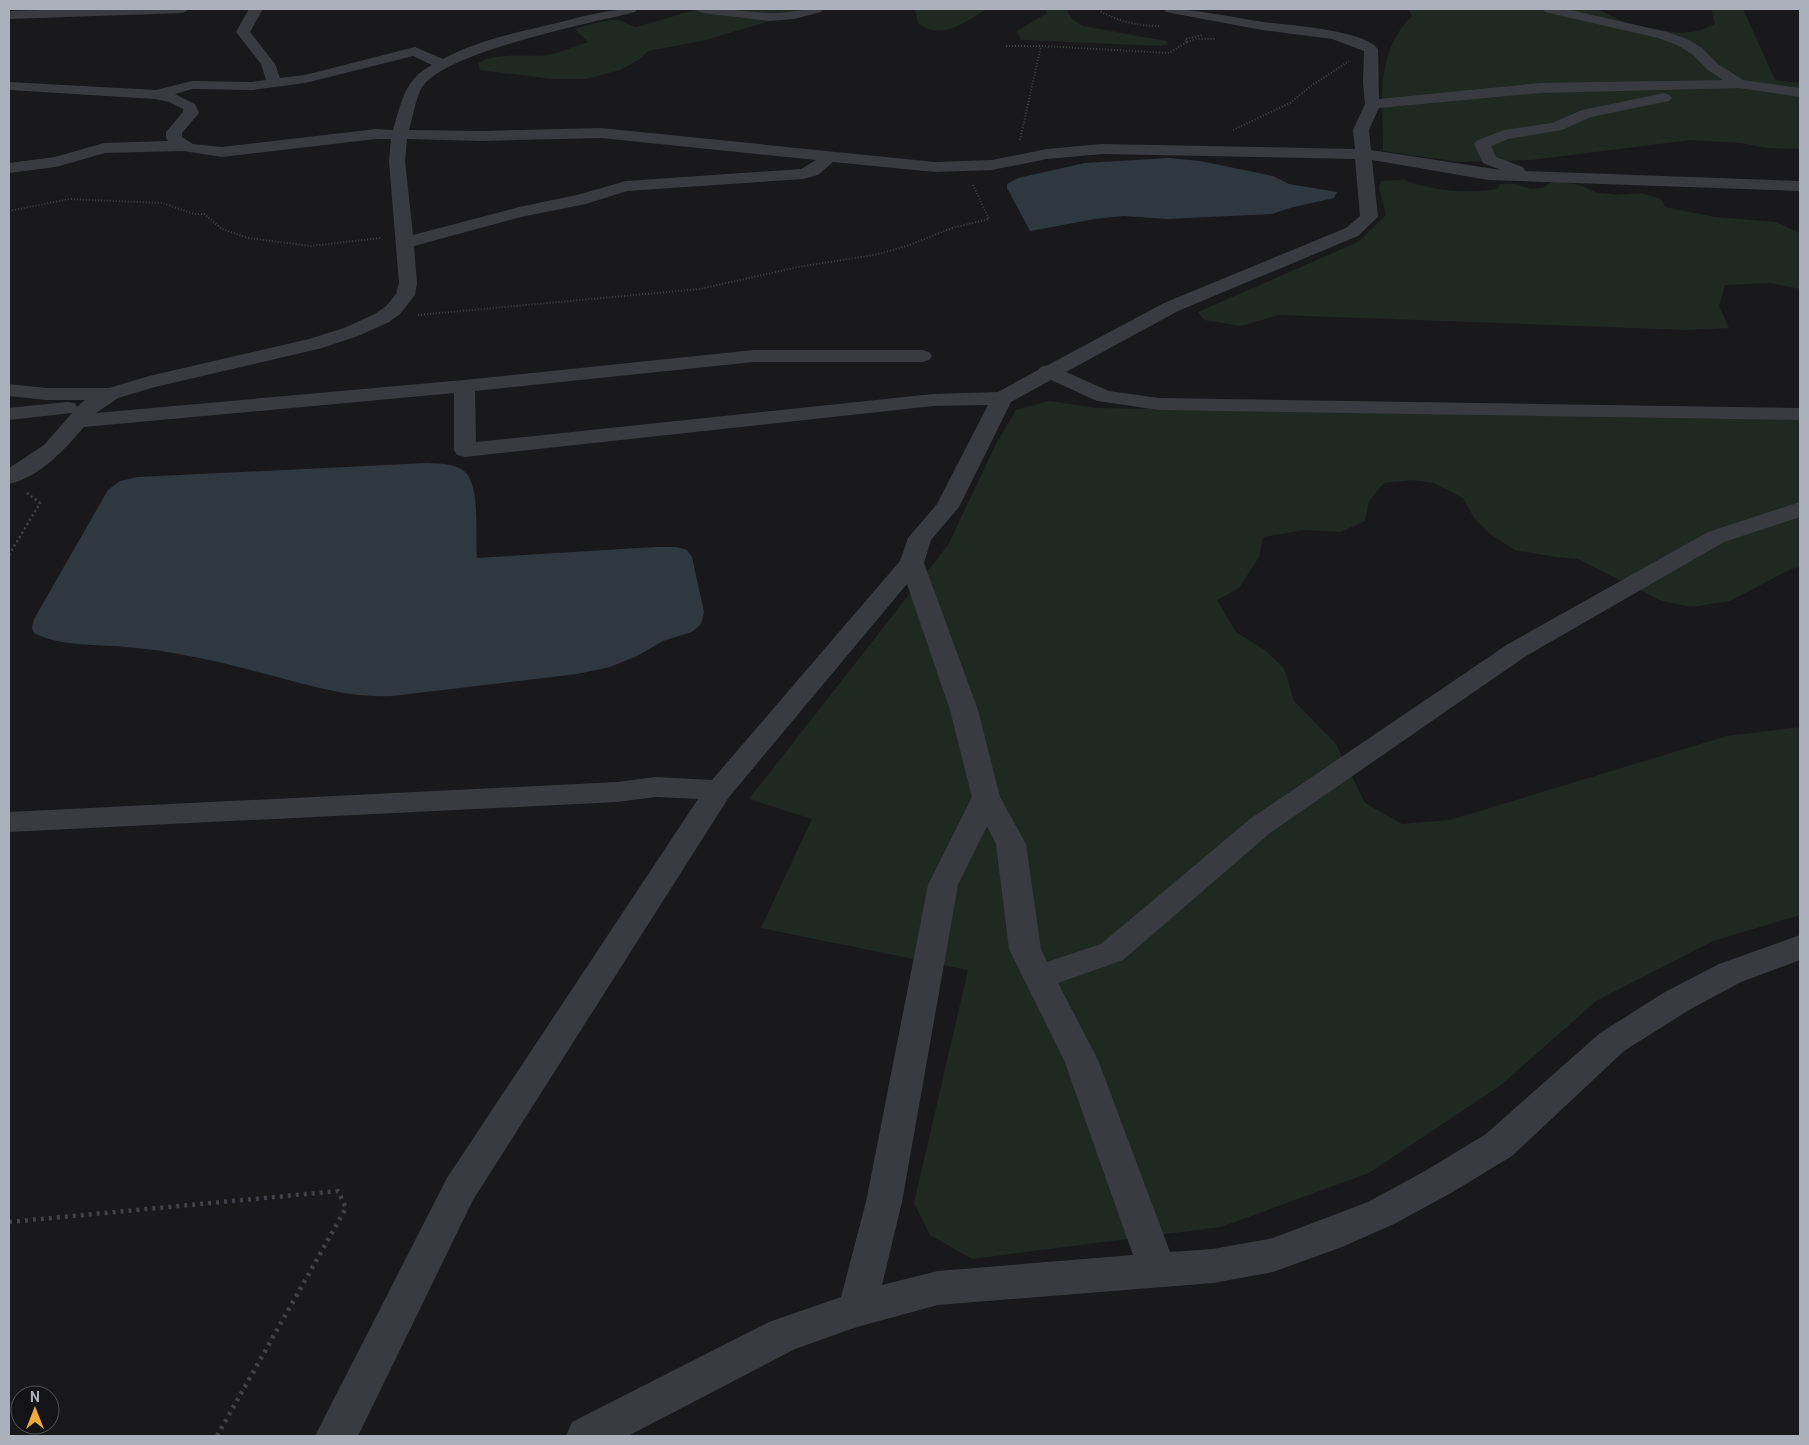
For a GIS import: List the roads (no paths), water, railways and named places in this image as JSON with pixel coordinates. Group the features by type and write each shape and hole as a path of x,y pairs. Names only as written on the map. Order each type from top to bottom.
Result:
{"street":[{"path":"9,15 183,9"},
{"path":"256,9 243,32 268,64 271,75 276,82"},
{"path":"9,390 46,394 111,394 149,382 315,344 351,332 382,318 393,310 399,302 408,283 397,161 400,134 414,87 422,76 442,64 481,48 630,9"},
{"path":"702,9 770,17 794,16 816,9"},
{"path":"464,386 465,450 933,400 1002,398 1048,371 1171,307 1352,232 1369,217 1361,130 1373,104 1368,89 1372,65 1371,49 1359,42 1342,37 1171,9"},
{"path":"1550,9 1662,35 1682,42 1697,51 1713,67 1739,84"},
{"path":"155,94 192,85 252,86 305,78 415,51 442,64"},
{"path":"1373,104 1540,88 1739,84 1800,92"},
{"path":"1537,177 1506,168 1489,160 1482,144 1504,135 1556,127 1587,113 1739,84"},
{"path":"9,86 155,94 174,98 190,107 191,112 174,132 174,138 182,146"},
{"path":"9,168 56,162 104,148 182,146 205,151 222,152 376,134 482,136 602,133 912,166 968,167 1047,154 1102,149 1197,150 1364,154 1489,175 1800,186"},
{"path":"404,240 518,212 580,200 626,186 803,174 812,171 829,157"},
{"path":"9,414 84,413 464,386 754,356 922,356"},
{"path":"1048,371 1104,397 1159,404 1800,414"},
{"path":"15,483 35,462 52,450 84,413 111,394"},
{"path":"336,1436 460,1189 719,790 912,563 920,538 947,507 1002,398"},
{"path":"1039,977 1112,952 1260,826 1517,650 1716,537 1800,509"},
{"path":"912,563 964,710 986,797 1011,844 1025,949 1081,1060 1157,1270"},
{"path":"9,822 617,792 656,787 719,790"},
{"path":"858,1309 884,1202 943,885 986,797"},
{"path":"588,1436 783,1335 858,1309 938,1288 1213,1266 1273,1255 1329,1236 1381,1213 1438,1182 1499,1145 1612,1042 1677,1000 1730,973 1800,947"}]}
